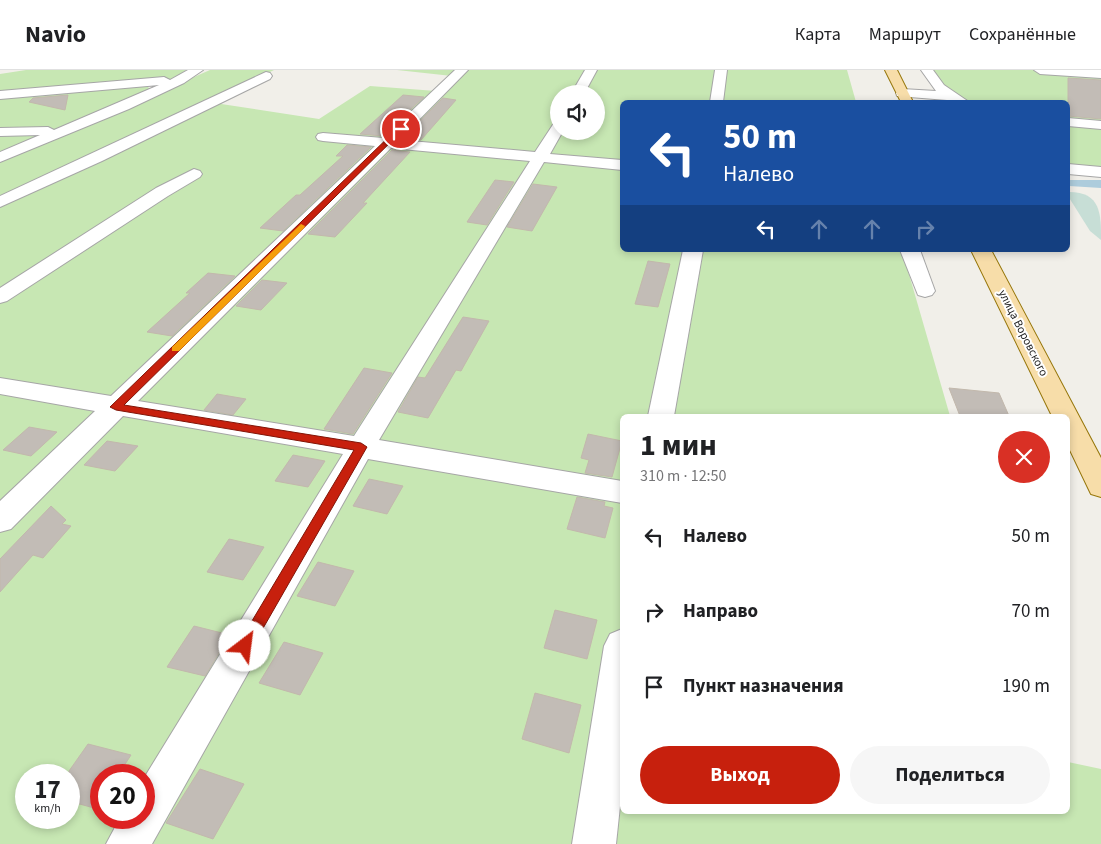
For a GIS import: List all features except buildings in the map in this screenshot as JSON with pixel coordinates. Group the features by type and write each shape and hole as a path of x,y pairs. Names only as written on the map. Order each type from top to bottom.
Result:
{"main road":[{"path":"891,70 905,98"},
{"name":"улица Воровского","path":"982,252 1065,414"},
{"path":"1070,424 1101,486"}],"lane":[{"path":"0,157 124,106 197,70"},
{"path":"0,520 462,70"},
{"path":"582,85 591,70"},
{"path":"717,100 721,70"},
{"path":"927,70 940,88 958,100"},
{"path":"1040,70 1101,74"},
{"path":"0,202 97,158 266,76"},
{"path":"0,94 180,80"},
{"path":"905,98 950,96"},
{"path":"1070,122 1101,125"},
{"path":"0,132 61,132"},
{"path":"323,137 620,165"},
{"path":"128,844 361,447 551,140"},
{"path":"1070,169 1101,172"},
{"path":"0,297 162,192 194,174"},
{"path":"661,414 693,252"},
{"path":"911,252 925,291"},
{"path":"0,386 620,492"},
{"path":"594,844 620,660"}],"green space":[{"path":"26,70 186,70 174,79 0,92 0,74"},
{"path":"210,70 274,70 208,102 319,119 370,86 436,91 452,76 397,70 847,70 855,100 620,100 620,252 903,252 949,414 620,414 620,814 1070,814 1070,762 1101,769 1101,844 0,844 0,96 145,84 152,91 160,92"},
{"path":"924,70 1101,70 1101,175 1070,173 1070,100 946,100"}],"shaded area":[{"path":"1070,180 1101,180 1101,188 1070,186"},
{"path":"1070,192 1088,196 1097,206 1101,240 1090,231 1070,199"}],"slow traffic":[{"path":"175,349 301,226"}],"route":[{"path":"245,646 361,447 116,407 401,129"}]}
